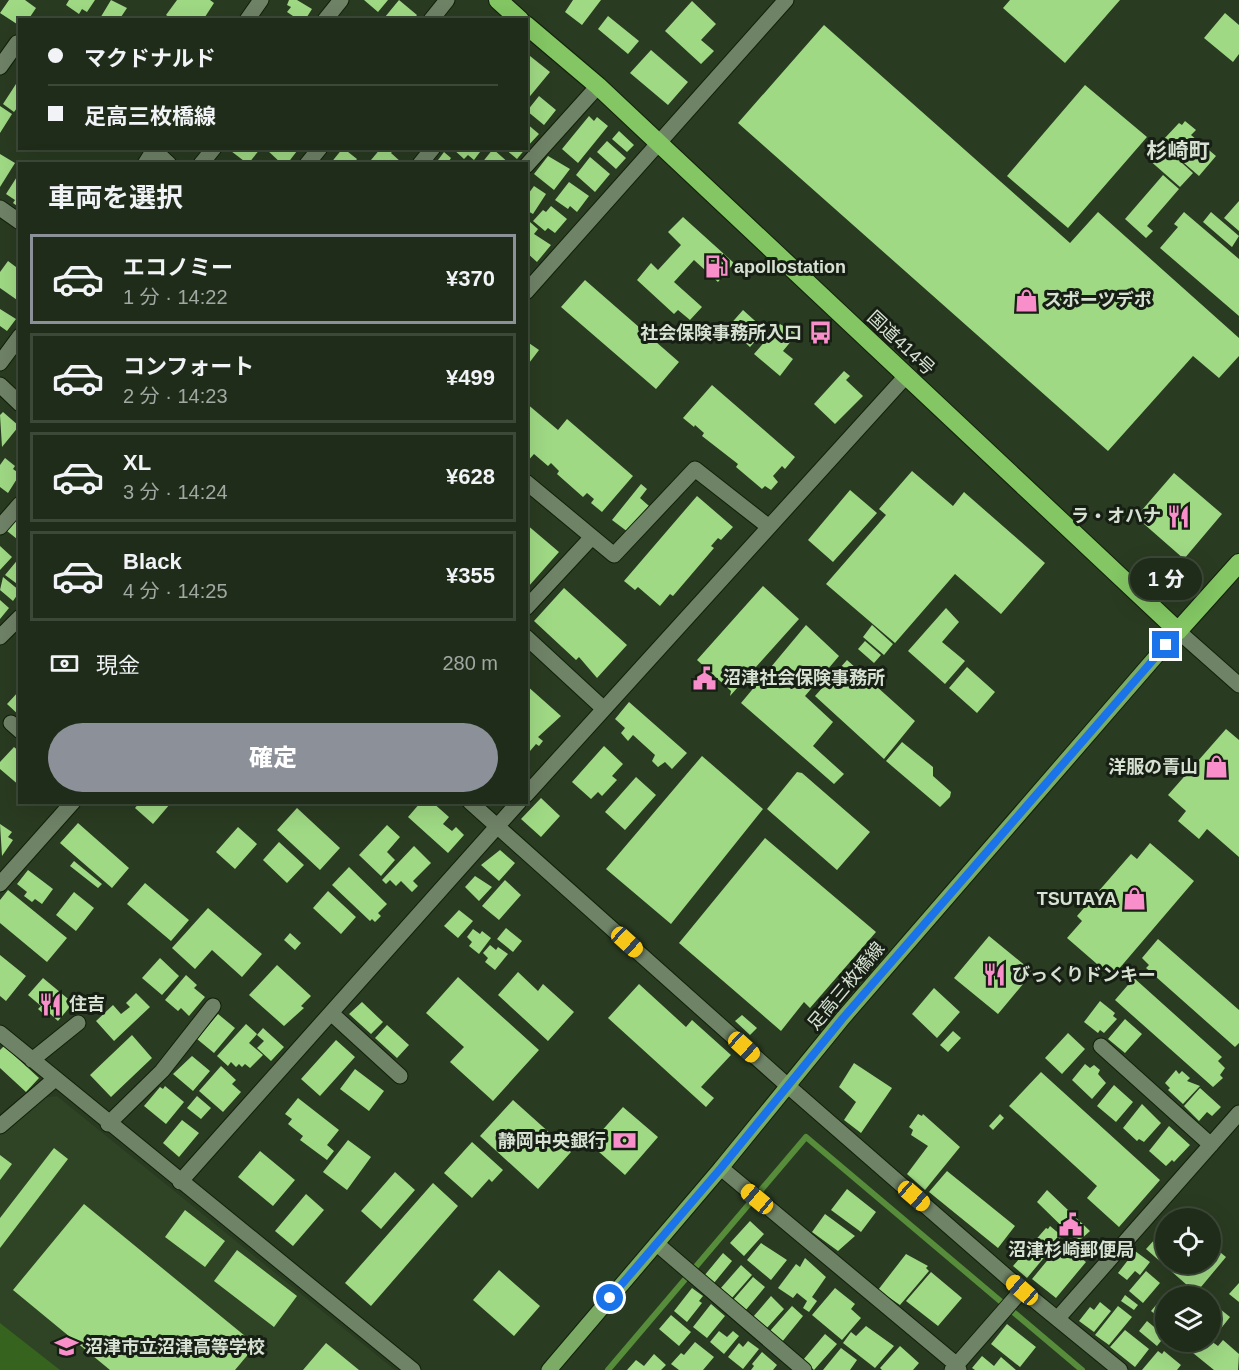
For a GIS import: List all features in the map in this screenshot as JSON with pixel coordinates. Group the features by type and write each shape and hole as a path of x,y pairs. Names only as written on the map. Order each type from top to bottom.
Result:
{"highway":[{"path":"498,0 518,18"},
{"name":"国道414号","path":"529,33 598,86 1178,631"},
{"path":"1178,631 1239,563"}],"main road":[{"name":"足高三枚橋線","path":"549,1370 788,1086 1178,631"}],"street":[{"path":"248,18 261,0"},
{"path":"326,18 341,0"},
{"path":"433,18 447,0"},
{"path":"528,290 786,0"},
{"path":"0,67 17,43"},
{"path":"528,164 598,86"},
{"path":"156,150 167,162"},
{"path":"203,162 212,150"},
{"path":"309,162 318,150"},
{"path":"422,162 431,150"},
{"path":"0,208 18,221"},
{"path":"0,363 18,339"},
{"path":"528,793 906,376"},
{"path":"0,385 18,402"},
{"path":"528,484 614,555 695,469 769,527"},
{"path":"0,527 18,506"},
{"path":"528,604 592,537"},
{"path":"0,637 18,619"},
{"path":"1178,631 1239,685"},
{"path":"528,640 604,710"},
{"path":"0,884 71,804"},
{"path":"472,804 788,1086 1022,1290 1120,1370"},
{"path":"180,1182 517,804"},
{"path":"108,1124 162,1071 213,1006"},
{"path":"331,1013 400,1076"},
{"path":"32,1060 78,1023"},
{"path":"0,1034 413,1370"},
{"path":"1101,1046 1211,1145"},
{"path":"0,1126 55,1080"},
{"path":"1058,1318 1239,1113"},
{"path":"721,1168 956,1368 1022,1290"},
{"path":"657,1244 804,1370"}],"shaded area":[{"path":"57,1096 395,1370 0,1370 0,1133 42,1098"}],"green space":[{"path":"0,1323 60,1370 0,1370"}],"building":[{"path":"9,0 25,0 36,8 29,18 18,18 18,25 0,13"},
{"path":"69,0 95,0 87,12 82,9 79,14 66,5"},
{"path":"111,0 127,8 120,18 100,18"},
{"path":"177,0 210,0 214,3 204,18 170,18 166,15"},
{"path":"289,0 297,0 312,9 306,18 296,18 287,12 291,7 287,5"},
{"path":"364,0 388,0 378,12"},
{"path":"399,0 417,15 415,18 385,17"},
{"path":"573,0 601,0 582,25 565,12"},
{"path":"1010,0 1120,0 1065,63 1003,8"},
{"path":"692,1 716,24 701,40 714,51 701,64 665,31"},
{"path":"1225,13 1239,25 1239,54 1233,62 1204,38"},
{"path":"608,16 639,41 628,54 598,29"},
{"path":"824,25 1070,243 1098,212 1239,338 1239,356 1219,378 1193,356 1108,451 738,123"},
{"path":"651,50 688,82 668,105 630,73"},
{"path":"530,56 550,72 528,99 528,58"},
{"path":"16,84 18,85 18,107 14,112 3,104"},
{"path":"1085,85 1147,137 1068,228 1007,176"},
{"path":"539,96 556,110 544,125 528,110"},
{"path":"0,106 12,114 0,133"},
{"path":"589,116 594,121 597,117 608,126 578,163 562,149"},
{"path":"1185,121 1196,130 1191,135 1216,156 1199,176 1169,150 1172,147 1163,140 1179,123 1182,125"},
{"path":"528,125 539,134 528,146"},
{"path":"619,131 634,145 627,152 612,139"},
{"path":"607,141 626,158 616,169 597,152"},
{"path":"1161,144 1193,173 1180,187 1148,159"},
{"path":"230,150 259,150 250,162 245,162"},
{"path":"267,150 297,151 289,162 280,162"},
{"path":"341,150 346,150 357,159 355,162 332,162"},
{"path":"379,150 393,150 391,153 401,162 373,162 371,160"},
{"path":"454,150 482,150 474,160 468,155 464,159"},
{"path":"494,150 508,162 483,162"},
{"path":"506,150 524,150 517,159"},
{"path":"444,152 451,158 448,162 436,162"},
{"path":"0,154 15,163 0,187"},
{"path":"548,156 570,169 554,190 534,174"},
{"path":"590,157 610,174 595,192 576,175"},
{"path":"18,175 18,207 13,203 15,200 6,194"},
{"path":"1163,175 1179,189 1147,226 1153,231 1146,238 1125,219"},
{"path":"569,182 589,196 577,212 570,206 568,209 555,200"},
{"path":"534,186 546,194 533,214 528,211 528,194"},
{"path":"1239,201 1239,231 1224,218"},
{"path":"551,206 567,219 555,233 548,228 545,231 533,221 543,210 546,212"},
{"path":"1184,212 1239,259 1239,316 1160,248 1178,227 1174,224"},
{"path":"1211,212 1239,236 1232,247 1203,222"},
{"name":"apollostation","path":"683,217 734,263 718,282 694,260 674,282 702,307 690,320 678,310 674,314 637,280 651,263 658,270 681,245 668,232"},
{"path":"530,222 538,229 534,234 551,245 537,262 528,254 528,224"},
{"path":"8,261 18,268 18,301 0,288 0,272"},
{"path":"585,280 679,362 656,389 561,307"},
{"path":"0,309 16,319 7,331 0,326"},
{"path":"743,310 765,330 750,347 728,327"},
{"path":"780,324 797,334 783,351 793,359 780,376 754,354"},
{"path":"528,342 539,350 528,364"},
{"path":"844,371 850,376 846,380 863,396 835,424 814,404"},
{"path":"712,385 795,457 785,469 782,466 773,476 778,482 771,490 765,486 762,489 736,467 738,464 702,436 704,433 683,418"},
{"path":"528,405 558,430 567,419 633,476 602,512 591,503 594,499 587,493 583,497 557,474 559,471 551,463 548,466 534,454 528,461"},
{"path":"3,412 18,425 2,447 0,415"},
{"path":"5,458 15,466 13,469 18,473 18,477 8,493 0,487 0,465"},
{"path":"912,471 953,506 964,492 1045,563 1001,614 955,574 895,643 826,584 886,515 879,509"},
{"name":"ラ・オハナ","path":"1174,473 1222,514 1184,559 1136,517"},
{"path":"641,484 647,489 640,498 649,506 628,532 612,520"},
{"path":"850,490 877,513 833,562 808,540"},
{"path":"697,496 733,527 721,540 718,538 711,546 714,548 673,596 670,594 660,606 638,587 635,590 624,581"},
{"path":"18,517 18,538 7,531"},
{"path":"528,526 559,552 528,587"},
{"path":"0,546 12,557 0,570"},
{"path":"18,559 18,585 5,575"},
{"path":"3,577 18,589 18,594 13,601 0,590"},
{"path":"763,586 799,619 730,696 731,691 697,660"},
{"path":"564,588 627,645 597,678 579,657 576,660 534,621"},
{"path":"0,600 9,608 0,619"},
{"path":"946,608 959,622 942,642 965,661 945,684 908,651"},
{"path":"806,625 839,656 805,696 833,722 813,746 844,774 834,784 741,703"},
{"path":"872,625 893,644 884,655 863,637"},
{"path":"865,641 881,655 874,663 858,649"},
{"path":"847,660 915,721 884,759 815,696"},
{"path":"967,667 995,692 977,713 949,688"},
{"path":"528,687 561,716 538,737 543,741 539,746 536,744 530,751 528,750"},
{"path":"18,692 18,714 7,704"},
{"path":"629,702 687,753 672,769 665,762 658,767 652,761 655,755 633,735 628,741 621,733 625,728 615,719"},
{"name":"洋服の青山","path":"1226,729 1239,740 1239,857 1207,829 1199,839 1178,821 1186,811 1168,795"},
{"path":"902,742 933,767 933,776 951,792 950,797 940,807 886,761"},
{"path":"604,746 623,764 612,776 617,780 602,796 598,792 591,799 572,782"},
{"path":"14,747 18,750 18,784 0,769 0,762"},
{"path":"702,756 763,809 671,924 606,869"},
{"path":"797,772 802,773 870,832 837,870 767,809"},
{"path":"636,777 656,795 625,830 605,812"},
{"path":"541,798 560,816 541,837 521,819"},
{"path":"138,804 170,804 153,824 135,808"},
{"path":"419,804 434,804 449,817 443,824 452,831 456,827 464,835 448,853 408,817"},
{"path":"297,808 340,848 320,870 277,830"},
{"path":"78,823 129,868 112,888 60,843"},
{"path":"0,824 12,832 8,837 13,840 2,856"},
{"path":"387,825 400,837 387,852 395,860 381,876 359,855"},
{"path":"238,827 257,844 235,869 216,852"},
{"path":"765,838 876,932 810,1008 804,1002 781,1031 679,943"},
{"path":"279,842 304,865 287,883 263,860"},
{"name":"TSUTAYA","path":"1150,843 1194,881 1112,977 1067,938 1082,921 1077,916 1131,854 1137,859"},
{"path":"414,846 431,863 413,881 418,886 412,892 401,881 396,886 390,880 386,884 382,880"},
{"path":"500,850 515,863 499,881 481,865"},
{"path":"74,861 102,884 98,888 70,866"},
{"path":"349,867 387,904 378,913 381,916 375,922 372,919 370,921 332,885"},
{"path":"28,870 53,889 42,904 35,899 32,902 24,896 27,892 17,884"},
{"path":"475,876 492,887 479,901 465,887"},
{"path":"505,880 521,895 499,920 482,906"},
{"path":"145,883 189,920 171,941 127,904"},
{"path":"8,890 67,938 47,962 0,923 0,900"},
{"path":"328,891 356,917 341,934 313,908"},
{"path":"74,892 94,908 76,931 56,915"},
{"path":"208,908 262,954 242,977 212,950 195,969 172,948"},
{"path":"459,910 473,921 458,938 444,926"},
{"path":"506,928 522,941 513,952 497,939"},
{"path":"473,929 480,934 482,931 491,938 479,954 469,946 472,942 467,937"},
{"path":"290,933 301,943 295,950 284,940"},
{"name":"びっくりドンキー","path":"989,936 1033,972 998,1014 954,978"},
{"path":"1158,939 1239,1010 1239,1043 1235,1047 1146,968 1149,965 1142,958"},
{"path":"490,945 508,954 495,970 485,962 488,958 483,953"},
{"path":"0,955 26,976 6,1001 0,996"},
{"path":"160,958 179,976 162,995 142,978"},
{"path":"277,965 311,996 301,1006 304,1008 284,1026 249,995"},
{"path":"518,972 538,991 543,984 574,1012 548,1041 498,995"},
{"path":"186,975 197,985 194,988 205,997 189,1016 181,1008 178,1011 165,1000"},
{"path":"458,977 539,1050 493,1101 450,1062 464,1047 426,1013"},
{"path":"43,978 73,1003 58,1021 48,1012 45,1015 38,1009 41,1006 28,995"},
{"path":"1134,978 1222,1057 1218,1061 1225,1068 1220,1075 1223,1078 1213,1087 1115,1000"},
{"path":"639,984 686,1027 692,1020 731,1055 701,1087 714,1098 706,1107 608,1018"},
{"path":"934,988 960,1012 937,1038 912,1014"},
{"path":"136,993 150,1007 114,1041 96,1021 113,1005 121,1014 130,1007 126,1003"},
{"path":"1100,1001 1115,1013 1113,1016 1117,1019 1104,1033 1100,1030 1098,1033 1084,1022"},
{"path":"362,1002 383,1022 371,1034 349,1014"},
{"path":"218,1014 235,1028 214,1053 197,1039"},
{"path":"742,1015 757,1028 750,1035 735,1021"},
{"path":"1125,1019 1142,1034 1125,1053 1108,1039"},
{"path":"246,1024 257,1034 249,1043 263,1055 250,1068 245,1064 242,1067 239,1064 236,1067 231,1062 228,1066 217,1056"},
{"path":"387,1025 409,1045 397,1058 375,1038"},
{"path":"263,1028 284,1047 271,1061 257,1048 264,1041 257,1035"},
{"path":"953,1031 961,1038 948,1052 940,1045"},
{"path":"1068,1033 1085,1049 1062,1074 1045,1058"},
{"path":"132,1035 152,1058 111,1097 90,1075"},
{"path":"336,1040 355,1057 320,1096 301,1079"},
{"path":"4,1046 39,1078 26,1092 0,1068 0,1050"},
{"path":"192,1056 210,1071 193,1091 173,1074"},
{"path":"854,1063 892,1088 861,1133 844,1120 856,1102 839,1087"},
{"path":"1085,1064 1090,1068 1094,1065 1100,1070 1098,1074 1106,1083 1092,1099 1072,1080"},
{"path":"221,1066 236,1080 232,1084 241,1092 223,1112 199,1091"},
{"path":"355,1069 384,1091 369,1111 340,1089"},
{"path":"1176,1070 1179,1074 1182,1071 1190,1078 1187,1081 1200,1086 1183,1104 1168,1090 1170,1088 1165,1083"},
{"path":"1041,1072 1160,1180 1119,1227 1087,1198 1097,1186 1009,1106"},
{"path":"1114,1085 1133,1102 1116,1122 1097,1106"},
{"path":"165,1086 184,1102 166,1124 144,1106 160,1087 163,1089"},
{"path":"1200,1088 1221,1107 1212,1116 1207,1112 1199,1121 1184,1106"},
{"path":"197,1096 211,1108 201,1119 187,1108"},
{"path":"298,1098 339,1130 327,1145 334,1151 327,1160 300,1140 303,1136 288,1124 292,1119 285,1114"},
{"path":"513,1100 571,1152 538,1189 480,1136"},
{"path":"1142,1104 1161,1123 1144,1142 1139,1139 1137,1141 1123,1128"},
{"name":"静岡中央銀行","path":"623,1107 658,1137 625,1175 590,1144"},
{"path":"918,1114 922,1116 923,1114 960,1147 925,1190 907,1174 928,1146 911,1135 913,1130 909,1127"},
{"path":"1000,1114 1004,1118 993,1130 989,1126"},
{"path":"182,1120 199,1133 179,1157 163,1143"},
{"path":"1169,1126 1190,1145 1174,1162 1172,1160 1166,1166 1149,1151"},
{"path":"348,1140 371,1157 347,1190 323,1172"},
{"path":"472,1142 503,1170 492,1182 489,1179 472,1198 444,1173"},
{"path":"54,1148 68,1159 0,1248 0,1218"},
{"path":"260,1151 295,1180 273,1206 238,1177"},
{"path":"0,1155 12,1164 0,1180"},
{"path":"947,1171 1015,1226 998,1248 929,1192"},
{"path":"395,1172 415,1190 381,1229 361,1211"},
{"path":"433,1183 458,1206 371,1306 345,1283"},
{"path":"847,1189 876,1212 861,1232 831,1210"},
{"path":"1047,1190 1090,1231 1078,1242 1037,1202"},
{"path":"306,1194 324,1210 293,1246 275,1231"},
{"path":"84,1204 256,1345 235,1370 110,1370 13,1290"},
{"path":"185,1210 225,1241 205,1267 165,1237"},
{"path":"825,1214 855,1236 838,1251 812,1232"},
{"path":"750,1221 764,1234 744,1256 730,1243"},
{"path":"1050,1226 1062,1236 1027,1278 1013,1266"},
{"path":"1065,1239 1074,1246 1071,1251 1086,1262 1056,1298 1032,1279"},
{"path":"1155,1239 1155,1257 1146,1249"},
{"path":"761,1243 787,1260 771,1280 747,1260"},
{"path":"237,1250 297,1296 274,1327 214,1281"},
{"path":"1135,1251 1150,1262 1140,1275 1135,1271 1127,1280 1118,1273"},
{"path":"723,1253 732,1261 714,1283 704,1276"},
{"path":"1221,1253 1226,1257 1221,1263"},
{"path":"906,1254 928,1266 926,1268 929,1271 900,1305 878,1290"},
{"path":"805,1258 826,1277 812,1297 817,1301 809,1312 803,1308 807,1301 797,1293 793,1298 778,1288 796,1264 800,1267"},
{"path":"741,1265 752,1275 731,1299 720,1289"},
{"path":"499,1270 540,1306 514,1336 473,1300"},
{"path":"1146,1271 1160,1283 1155,1286 1143,1303 1129,1291"},
{"path":"931,1272 962,1298 938,1326 906,1301"},
{"path":"1174,1274 1212,1274 1202,1286 1188,1286"},
{"path":"753,1277 765,1287 745,1311 733,1300"},
{"path":"1239,1283 1239,1302 1229,1294"},
{"path":"692,1288 703,1296 699,1301 702,1303 687,1322 674,1311"},
{"path":"835,1288 855,1304 851,1309 861,1318 842,1340 812,1315"},
{"path":"1125,1295 1138,1305 1134,1310 1121,1301"},
{"path":"771,1296 784,1309 766,1329 753,1317"},
{"path":"1100,1302 1111,1311 1094,1332 1079,1321 1090,1307 1094,1310"},
{"path":"711,1304 725,1316 707,1338 693,1327"},
{"path":"792,1306 803,1316 782,1342 770,1331"},
{"path":"1118,1306 1132,1317 1109,1345 1095,1335"},
{"path":"1221,1310 1230,1317 1221,1328"},
{"path":"671,1315 691,1332 679,1346 659,1329"},
{"path":"1147,1321 1155,1328 1155,1344 1139,1331"},
{"path":"1007,1324 1036,1347 1020,1367 991,1344"},
{"path":"866,1326 894,1346 875,1368 843,1343 851,1332 856,1336"},
{"path":"1125,1330 1149,1349 1135,1367 1110,1347"},
{"path":"719,1331 727,1337 733,1331 739,1336 724,1354 710,1342"},
{"path":"825,1334 837,1344 814,1370 803,1360"},
{"path":"1223,1340 1239,1354 1238,1370 1214,1370 1193,1353 1221,1352"},
{"path":"748,1341 759,1349 743,1369 728,1357 739,1343 743,1347"},
{"path":"695,1342 714,1357 703,1370 679,1370 671,1364 681,1353 684,1355"},
{"path":"326,1343 359,1370 303,1370"},
{"path":"900,1346 919,1363 913,1370 882,1370 880,1368"},
{"path":"841,1348 857,1360 850,1370 823,1370"},
{"path":"762,1352 777,1365 773,1370 751,1370 754,1366 752,1364"},
{"path":"1157,1352 1162,1354 1165,1352 1181,1365 1177,1370 1142,1370"},
{"path":"654,1354 666,1365 661,1370 627,1370 636,1360 644,1366"},
{"path":"982,1356 994,1366 1001,1357 1016,1370 975,1370 972,1368"}],"waterway":[{"path":"608,1370 806,1137 1082,1370"}],"place":[{"name":"apollostation","path":"716,267"},
{"name":"スポーツデポ","path":"1026,300"},
{"name":"社会保険事務所入口","path":"820,333"},
{"name":"ラ・オハナ","path":"1179,516"},
{"name":"沼津社会保険事務所","path":"705,678"},
{"name":"洋服の青山","path":"1216,767"},
{"name":"TSUTAYA","path":"1135,899"},
{"name":"びっくりドンキー","path":"994,975"},
{"name":"住吉","path":"51,1004"},
{"name":"静岡中央銀行","path":"624,1141"},
{"name":"沼津杉崎郵便局","path":"1071,1224"},
{"name":"沼津市立沼津高等学校","path":"67,1347"}],"district":[{"name":"杉崎町","path":"1178,151"}],"route":[{"path":"610,1298 721,1168 843,1018 1166,645"}]}
